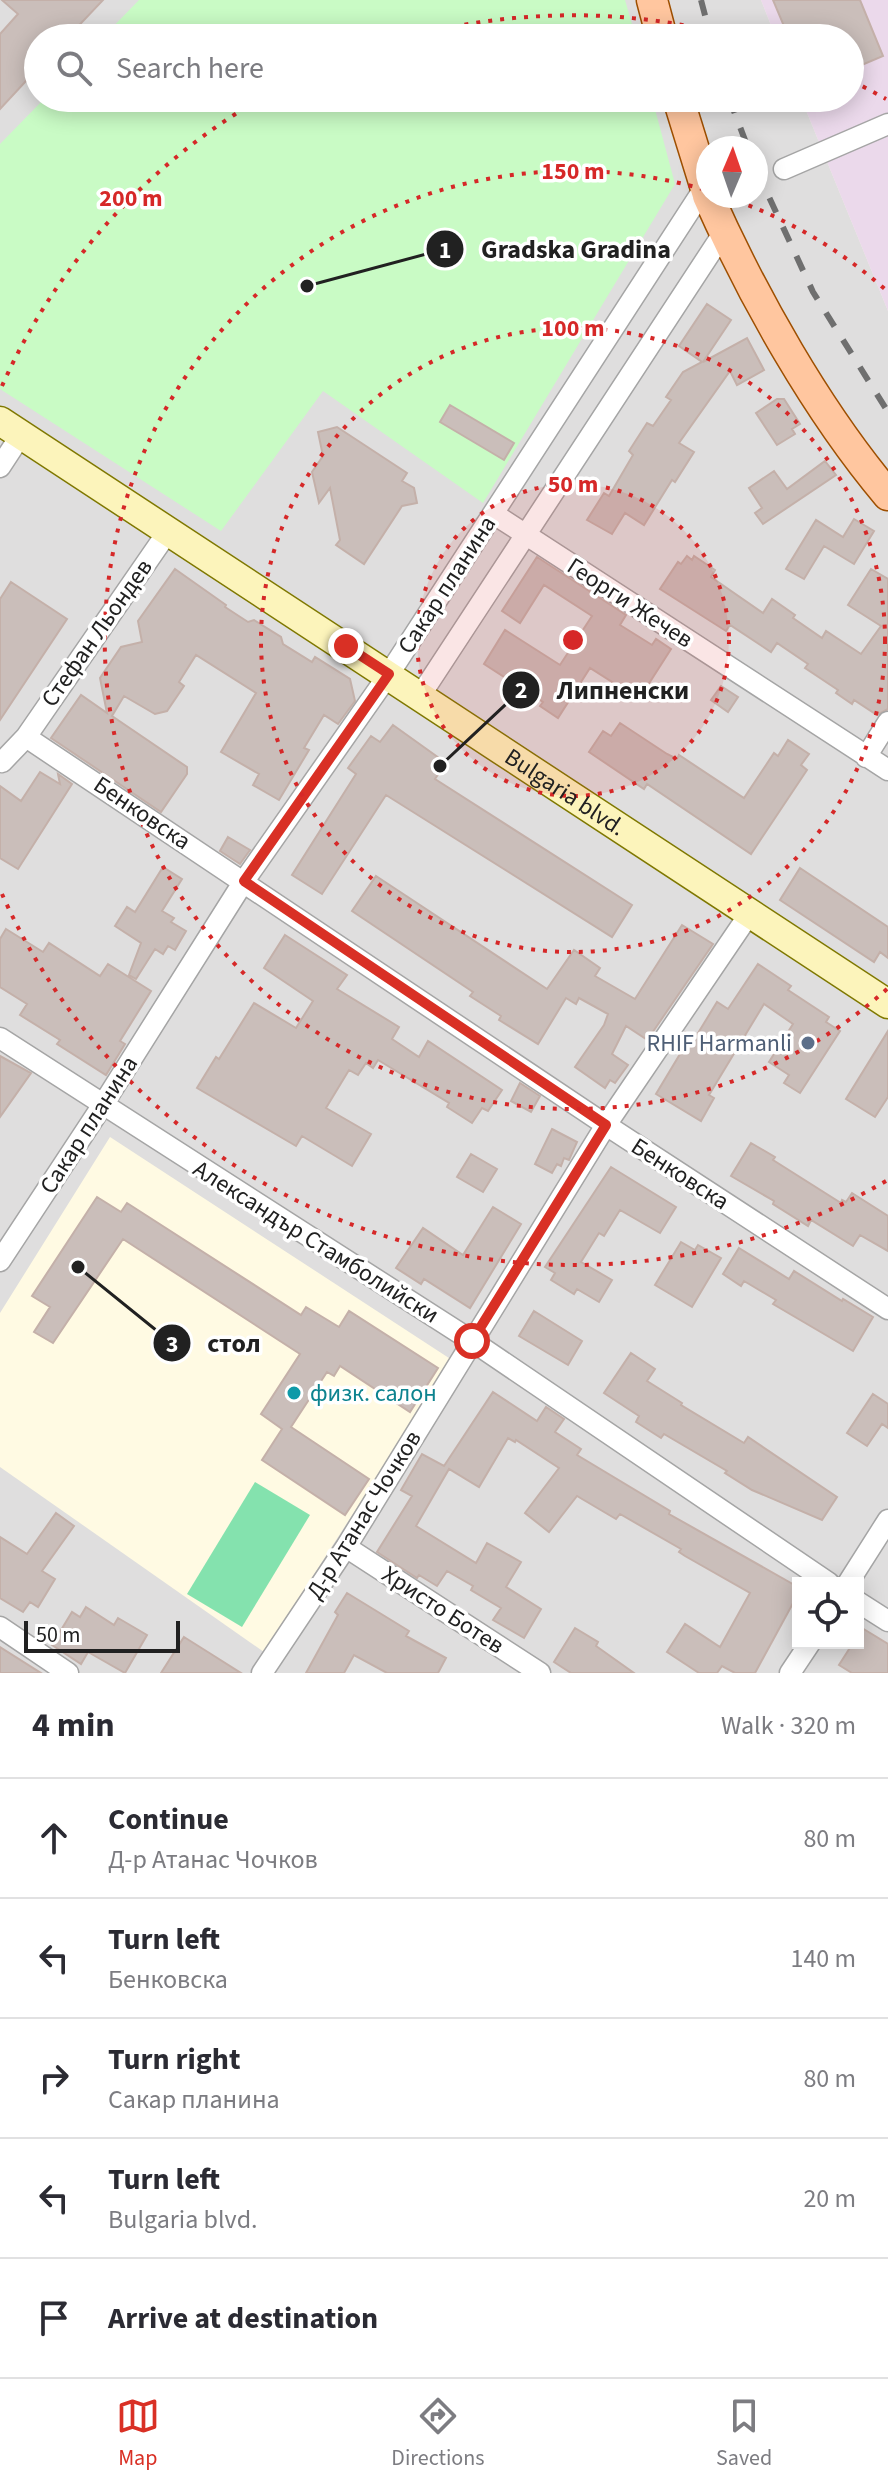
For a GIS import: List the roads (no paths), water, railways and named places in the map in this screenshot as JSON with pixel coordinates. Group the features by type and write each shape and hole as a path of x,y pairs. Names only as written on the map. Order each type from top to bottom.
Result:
{"main road":[{"path":"652,0 658,24"},
{"path":"682,112 696,157"},
{"path":"714,208 820,403 888,495"}],"street":[{"path":"784,169 888,124"},
{"name":"Сакар планина","path":"0,1261 244,881 389,674 697,208"},
{"name":"Сакар планина","path":"420,696 724,232"},
{"path":"0,467 10,428"},
{"name":"Bulgaria blvd.","path":"10,428 888,1004"},
{"name":"Георги Жечев","path":"494,514 888,770"},
{"name":"Стефан Льондев","path":"26,737 169,530"},
{"path":"866,757 888,722"},
{"path":"0,761 26,737"},
{"name":"Бенковска","path":"26,737 606,1125 888,1309"},
{"name":"Д-р Атанас Чочков","path":"262,1673 346,1547 606,1125 750,913"},
{"name":"Александър Стамболийски","path":"0,1038 472,1341 820,1577"},
{"path":"852,1577 888,1520"},
{"name":"Христо Ботев","path":"346,1547 540,1673"},
{"path":"864,1606 888,1621"},
{"path":"0,1627 68,1673"},
{"path":"790,1673 806,1649"}],"railway":[{"path":"701,0 707,24"},
{"path":"734,112 743,136"},
{"path":"768,195 813,292 888,412"}],"place":[{"name":"Gradska Gradina","path":"307,286"},
{"name":"Липненски","path":"440,766"},
{"name":"RHIF Harmanli","path":"808,1043"},
{"name":"стол","path":"78,1267"},
{"name":"физк. салон","path":"294,1393"}]}
